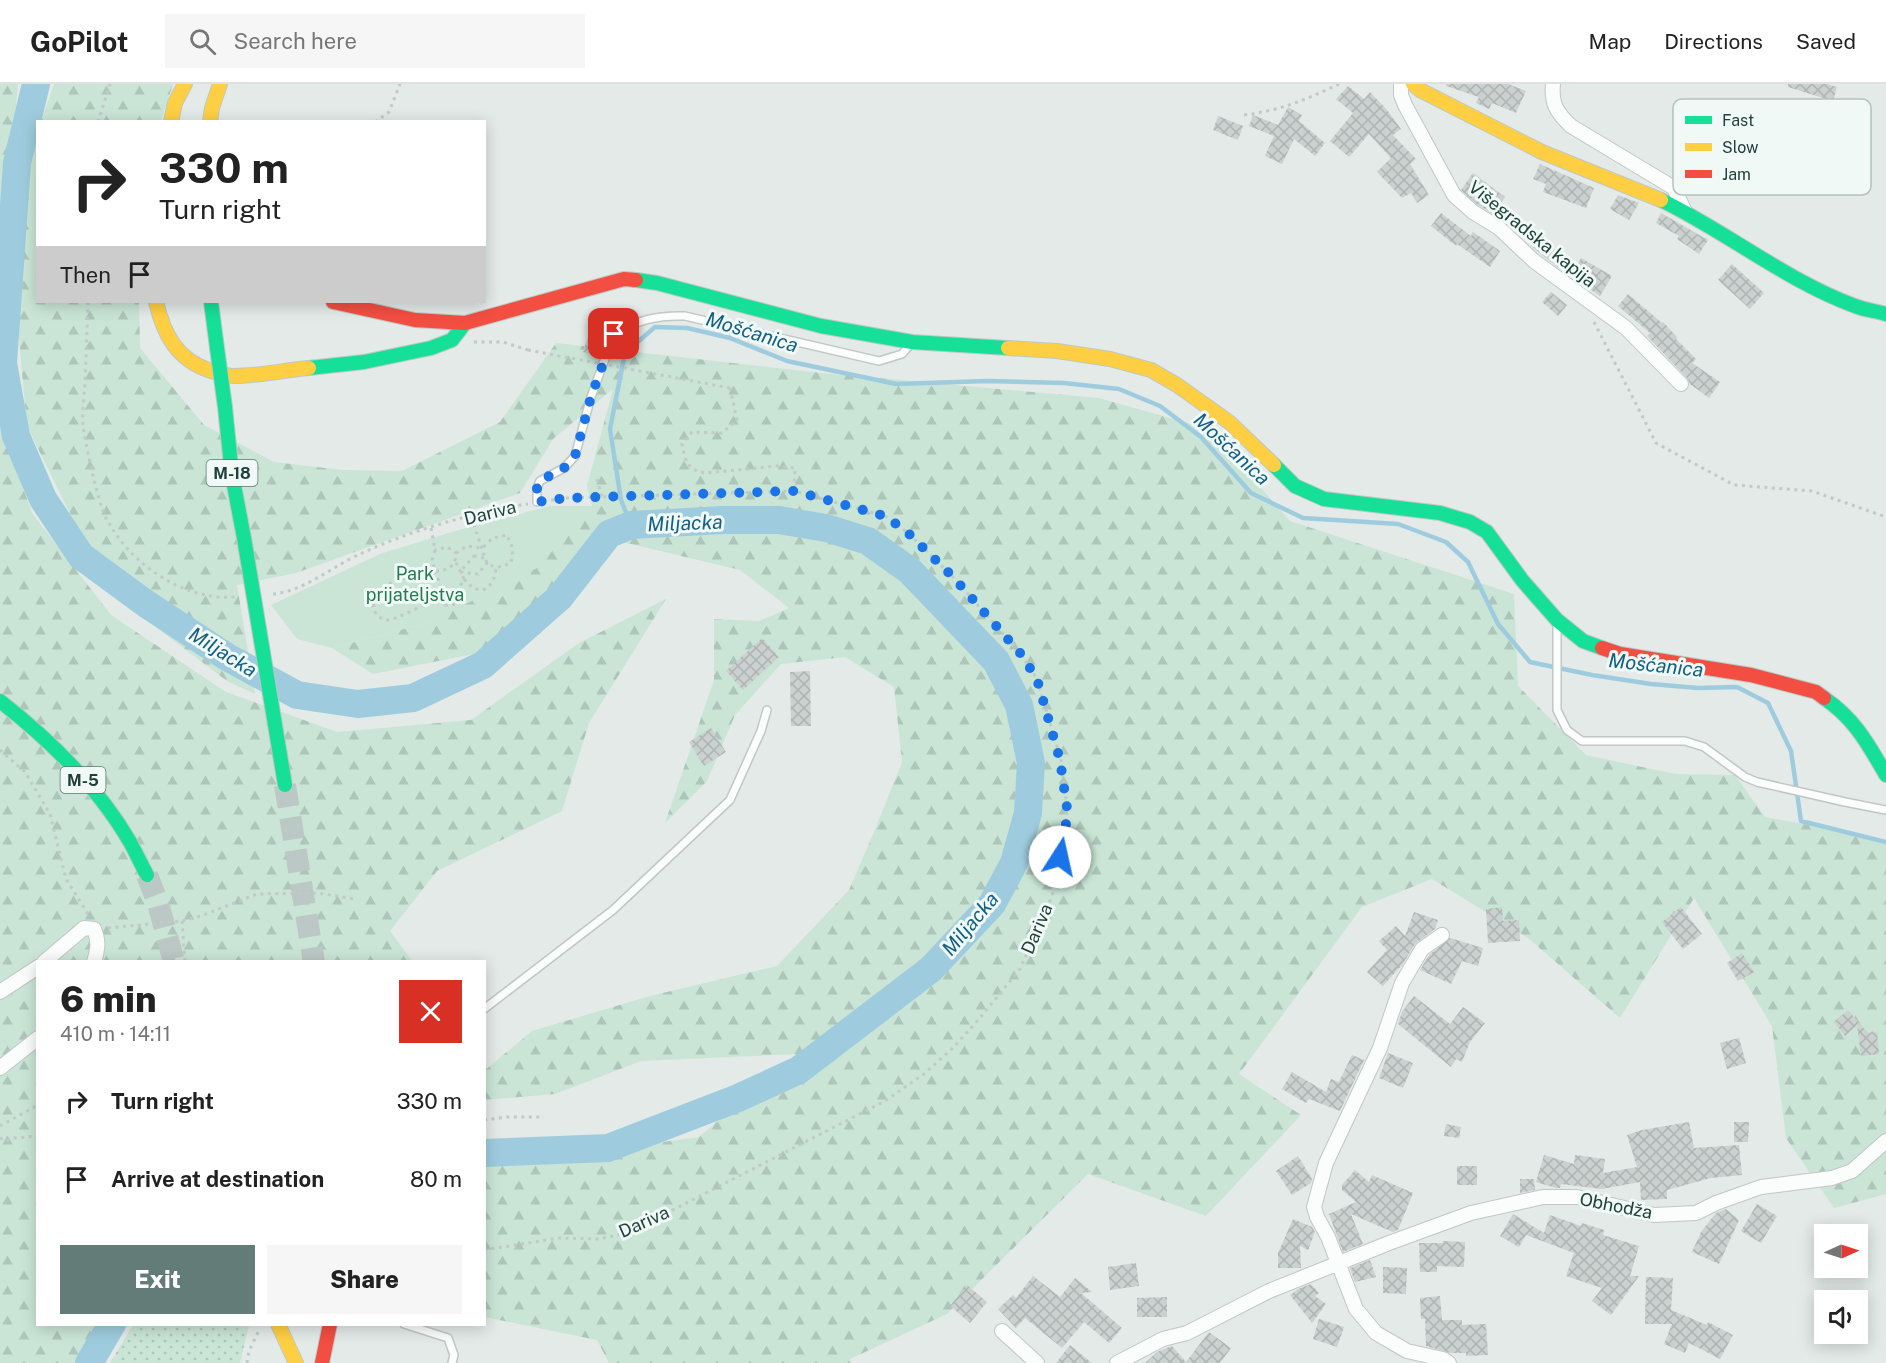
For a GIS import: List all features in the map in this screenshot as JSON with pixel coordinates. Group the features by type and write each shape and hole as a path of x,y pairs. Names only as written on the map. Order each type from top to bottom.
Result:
{"main road":[{"path":"171,120 175,103 185,84"},
{"path":"210,120 220,84"},
{"path":"1413,84 1420,90 1542,152 1644,192 1685,212 1790,275 1855,306 1886,314"},
{"path":"337,303 415,321 444,325 465,323 624,279 696,293 821,326 912,342 1057,351 1110,359 1150,370 1178,385 1229,422 1294,486 1308,493 1324,499 1347,503 1440,513 1470,522 1487,532 1522,580 1557,620 1583,641 1620,654 1751,675 1816,692 1842,710 1863,735 1886,775"},
{"path":"156,303 170,344 192,364 212,373 233,376 364,362 431,348 452,340 465,323"},
{"name":"M-18","path":"211,303 232,475 285,785"},
{"path":"214,326 218,309 222,303"},
{"name":"M-5","path":"0,701 64,759 106,808 130,841 147,875"},
{"path":"279,1326 296,1363"},
{"path":"322,1363 330,1326"},
{"path":"287,1344 287,1363"}],"street":[{"name":"Višegradska kapija","path":"1401,84 1401,95 1405,105 1454,195 1473,212 1498,228 1534,261 1626,328 1681,384"},
{"path":"1553,84 1552,96 1559,115 1571,126 1673,187"},
{"path":"1677,195 1685,212"},
{"path":"46,960 84,928 94,929 98,938 94,960"},
{"path":"1442,935 1422,949 1402,983 1380,1048 1326,1163 1314,1207 1356,1309 1376,1333 1407,1351 1443,1359 1449,1363"},
{"path":"0,992 36,968"},
{"path":"0,1068 36,1040"},
{"name":"Obhodža","path":"1117,1363 1163,1339 1186,1333 1269,1291 1338,1262 1471,1213 1543,1197 1577,1197 1654,1215 1696,1213 1716,1203 1761,1187 1821,1180 1852,1172 1886,1141"},
{"path":"1002,1331 1036,1363"}],"lane":[{"path":"537,502 537,488 540,481 564,468 575,456 591,397 614,334 635,322 666,315 685,316 879,361 902,354 912,342"},
{"path":"1557,620 1557,710 1567,730 1582,741 1685,741 1704,747 1745,777 1757,782 1886,810"},
{"path":"486,1007 613,910 730,800 761,731 767,710"},
{"path":"410,1326 448,1338 454,1355 452,1363"}],"path":[{"path":"99,120 111,84"},
{"path":"378,120 389,112 400,84"},
{"path":"1244,115 1268,112 1300,103 1339,84"},
{"path":"1581,296 1656,443 1734,485 1812,491 1886,518"},
{"path":"88,303 83,424 105,516 134,555 152,572 170,583 190,591 206,594 242,596"},
{"path":"452,340 503,342 528,350 730,388 737,420 722,433 692,432 682,444 687,463 694,470 705,473 776,466 795,468 794,491"},
{"path":"597,479 602,496"},
{"name":"Dariva","path":"264,595 286,593 360,554 431,528 500,509 566,498 794,491 885,516 907,532 954,578 1021,654 1037,679 1060,760 1067,808 1065,838 1052,896 1020,969 980,1019 953,1048 885,1101 628,1233 599,1239 559,1238 486,1250"},
{"path":"471,517 487,562"},
{"path":"431,528 435,550 432,560 435,572 442,589 439,597 390,620 375,614 372,606 374,596 383,586 435,572 450,568 456,562"},
{"path":"482,548 493,537 507,536 513,549 511,563 495,568"},
{"path":"456,553 468,546 482,548"},
{"path":"435,550 447,547 456,553"},
{"path":"456,553 456,562 460,572 471,588 480,590 487,588 495,580 495,568"},
{"path":"460,572 474,556 482,557 495,568"},
{"path":"460,572 478,574 487,562"},
{"path":"442,589 453,593 457,595 458,602 452,605 445,605 445,600 453,593 459,588 464,579"},
{"path":"0,750 25,772 50,814 66,879 89,915 94,929 182,921 257,894 318,893 354,899"},
{"path":"182,921 185,960"},
{"path":"0,1126 36,1106"},
{"path":"486,1120 544,1117"},
{"path":"0,1138 6,1141 36,1136"},
{"path":"247,1363 249,1351 260,1326"}],"green space":[{"path":"0,84 18,84 0,285"},
{"path":"54,84 173,84 161,120 42,120"},
{"path":"36,134 36,303 139,303 140,348 204,425 274,462 342,470 402,471 500,422 556,343 812,372 1099,398 1209,429 1290,521 1514,594 1518,686 1586,755 1675,774 1735,775 1765,817 1870,836 1886,845 1886,1194 1834,1208 1786,1138 1772,1026 1694,898 1620,1018 1528,938 1432,879 1362,907 1239,1074 1301,1115 1206,1216 1088,1174 947,1314 850,1359 851,1363 609,1363 597,1340 486,1317 486,1166 699,1137 796,1054 641,1061 555,1094 486,1100 486,1069 532,1031 650,996 777,966 849,890 874,832 902,762 894,687 845,657 781,664 735,715 707,781 665,823 714,680 714,619 759,621 789,608 740,570 614,540 484,652 373,674 332,648 430,622 592,506 587,486 613,389 553,439 520,493 296,573 237,585 255,694 227,681 108,591 27,426 17,319 26,164"},
{"path":"0,423 32,513 111,615 226,692 337,732 471,720 579,643 666,599 589,723 562,811 437,871 390,931 411,960 36,960 36,1326 97,1326 76,1363 0,1363"},
{"name":"Park prijateljstva","path":"550,506 592,506 537,568 430,622 332,648 297,639 271,605 380,554"},
{"path":"132,1326 249,1326 240,1363 110,1363"}],"building":[{"path":"1446,84 1508,84 1526,91 1516,113 1492,103 1489,109 1476,103 1479,97 1446,86"},
{"path":"1788,84 1827,84 1837,87 1834,99 1827,99 1788,87"},
{"path":"1348,86 1364,99 1370,92 1401,129 1393,135 1416,159 1410,164 1429,195 1417,203 1411,193 1402,198 1377,172 1391,158 1369,134 1349,157 1330,141 1353,113 1336,99"},
{"path":"1288,107 1302,115 1299,121 1325,143 1315,156 1294,139 1282,164 1265,156 1274,136 1249,126 1253,115 1278,125"},
{"path":"1218,116 1243,126 1238,140 1213,130"},
{"path":"1540,164 1594,188 1586,208 1543,192 1546,184 1533,179"},
{"path":"1473,173 1505,197 1493,214 1461,190"},
{"path":"1618,195 1639,203 1629,220 1610,209"},
{"path":"1441,213 1471,236 1473,232 1500,251 1490,267 1457,244 1456,246 1431,226"},
{"path":"1661,213 1708,240 1699,254 1677,239 1679,236 1656,223"},
{"path":"1538,238 1565,256 1560,269 1532,247"},
{"path":"1581,258 1612,276 1600,296 1571,276"},
{"path":"1732,264 1764,293 1750,309 1718,280"},
{"path":"1551,292 1567,305 1558,316 1542,302"},
{"path":"1628,294 1663,322 1677,337 1676,339 1696,359 1692,363 1720,382 1709,398 1690,384 1647,336 1650,333 1618,306"},
{"path":"590,331 606,336 598,357 583,352"},
{"path":"762,638 779,657 743,690 726,671"},
{"path":"810,671 811,726 791,726 790,672"},
{"path":"711,728 726,752 704,766 689,742"},
{"path":"1502,907 1503,921 1519,920 1520,941 1488,943 1486,909"},
{"path":"1681,907 1702,934 1683,949 1662,922"},
{"path":"1414,912 1438,920 1435,929 1415,944 1402,965 1383,986 1367,972 1387,950 1379,941 1396,926 1405,936"},
{"path":"1450,938 1483,948 1478,966 1462,961 1451,984 1420,970 1429,955"},
{"path":"1742,953 1754,972 1738,981 1727,963"},
{"path":"1414,996 1450,1024 1463,1007 1485,1023 1470,1042 1462,1062 1456,1059 1451,1067 1398,1024 1402,1012"},
{"path":"1848,1010 1868,1033 1877,1032 1879,1054 1861,1056 1857,1025 1845,1036 1834,1022"},
{"path":"1739,1038 1746,1063 1727,1069 1720,1043"},
{"path":"1388,1053 1413,1063 1403,1088 1379,1078"},
{"path":"1352,1055 1364,1060 1340,1111 1309,1099 1306,1103 1282,1089 1292,1072 1326,1092 1331,1079 1339,1082"},
{"path":"1689,1122 1694,1148 1739,1145 1742,1175 1711,1178 1667,1190 1667,1199 1641,1200 1640,1182 1602,1189 1561,1184 1560,1188 1556,1188 1536,1182 1544,1155 1574,1164 1575,1155 1605,1159 1603,1173 1637,1167 1627,1135 1642,1130"},
{"path":"1734,1122 1749,1122 1748,1142 1734,1142"},
{"path":"1446,1124 1461,1127 1459,1138 1444,1136"},
{"path":"1298,1156 1312,1179 1311,1183 1292,1195 1276,1171"},
{"path":"1457,1166 1477,1166 1477,1185 1457,1185"},
{"path":"1355,1170 1369,1182 1372,1175 1413,1193 1398,1230 1393,1232 1351,1214 1363,1244 1343,1252 1329,1214 1356,1202 1342,1190 1342,1185"},
{"path":"1520,1179 1534,1179 1535,1190 1520,1193"},
{"path":"1757,1204 1777,1216 1761,1243 1741,1231"},
{"path":"1726,1209 1739,1220 1719,1264 1692,1252 1701,1232 1716,1213"},
{"path":"1513,1214 1544,1233 1550,1215 1581,1226 1582,1223 1604,1230 1603,1235 1639,1246 1630,1276 1639,1276 1611,1315 1592,1301 1602,1288 1566,1276 1574,1253 1526,1235 1519,1247 1500,1236"},
{"path":"1293,1219 1312,1227 1315,1232 1308,1250 1300,1246 1301,1268 1278,1268 1278,1253"},
{"path":"1443,1241 1465,1242 1464,1267 1437,1266 1437,1272 1420,1272 1419,1243 1443,1243"},
{"path":"1370,1260 1376,1277 1355,1282 1350,1268"},
{"path":"1136,1263 1139,1286 1110,1290 1108,1267"},
{"path":"1383,1267 1407,1268 1406,1294 1383,1293"},
{"path":"1033,1276 1060,1297 1075,1278 1092,1292 1081,1293 1122,1328 1109,1343 1084,1322 1062,1348 1025,1318 1016,1328 998,1309 1013,1295 1016,1298"},
{"path":"1646,1277 1673,1278 1671,1310 1707,1325 1708,1322 1733,1335 1720,1359 1689,1343 1685,1353 1664,1344 1672,1324 1645,1324"},
{"path":"1311,1284 1319,1293 1315,1296 1326,1304 1312,1323 1290,1295"},
{"path":"967,1285 987,1302 970,1323 950,1306"},
{"path":"1440,1296 1442,1320 1462,1320 1462,1325 1486,1324 1488,1355 1466,1356 1466,1353 1451,1353 1426,1346 1425,1319 1421,1319 1420,1298"},
{"path":"1167,1297 1167,1317 1137,1317 1137,1298"},
{"path":"1319,1319 1344,1327 1337,1347 1313,1339"},
{"path":"1209,1332 1231,1348 1220,1363 1145,1363 1157,1352 1172,1346 1186,1362"},
{"path":"1070,1345 1092,1363 1056,1363"}],"waterway":[{"name":"Miljacka","path":"36,84 17,163 3,363 16,436 43,499 81,556 145,603 227,657 297,695 358,704 413,698 483,665 560,597 609,534 631,525 723,520 779,520 826,528 868,541 910,571 996,661 1019,705 1031,763 1028,813 1014,863 992,904 931,969 799,1070 738,1098 608,1148 486,1153"},
{"name":"Mošćanica","path":"631,525 621,500 610,429 625,353 655,327 687,328 730,338 787,361 896,384 988,381 1064,383 1119,389 1160,406 1201,437 1251,493 1303,518 1398,524 1446,542 1468,562 1498,624 1530,662 1651,684 1698,688 1737,687 1768,703 1791,751 1801,821 1886,842"},
{"name":"Miljacka","path":"89,1363 111,1326"}],"tunnel":[{"path":"285,785 314,960"},
{"path":"147,875 158,903 173,960"}],"traffic: fast":[{"path":"1661,200 1804,283 1855,306 1886,314"},
{"path":"636,280 657,283 821,326 912,342 1008,348"},
{"path":"211,303 217,348"},
{"path":"309,368 364,362 431,348 452,340 465,323"},
{"path":"217,348 225,407"},
{"path":"225,407 232,475 244,538"},
{"path":"1274,465 1295,486 1324,499 1440,513 1470,522 1487,532 1522,580 1557,620 1583,641 1602,648"},
{"path":"244,538 285,785"},
{"path":"1824,698 1852,723 1886,775"},
{"path":"0,701 55,748 88,784 130,842 147,875"}],"traffic: slow":[{"path":"171,120 175,103 185,84"},
{"path":"210,120 220,84"},
{"path":"1413,84 1420,90 1542,152 1661,200"},
{"path":"156,303 163,325 174,345 189,360 199,366 228,376 309,368"},
{"path":"1008,348 1057,351 1110,359 1151,370 1177,385 1229,422 1274,465"},
{"path":"279,1326 296,1363"}],"traffic: jam":[{"path":"338,303 415,320 465,323 624,279 636,280"},
{"path":"1602,648 1620,654 1751,675 1816,692 1824,698"},
{"path":"322,1363 330,1326"}],"route":[{"path":"614,334 591,397 575,456 564,468 540,481 537,488 537,502 566,498 794,491 885,516 907,532 954,578 1021,654 1037,679 1060,760 1067,808 1065,838 1060,857"}]}
